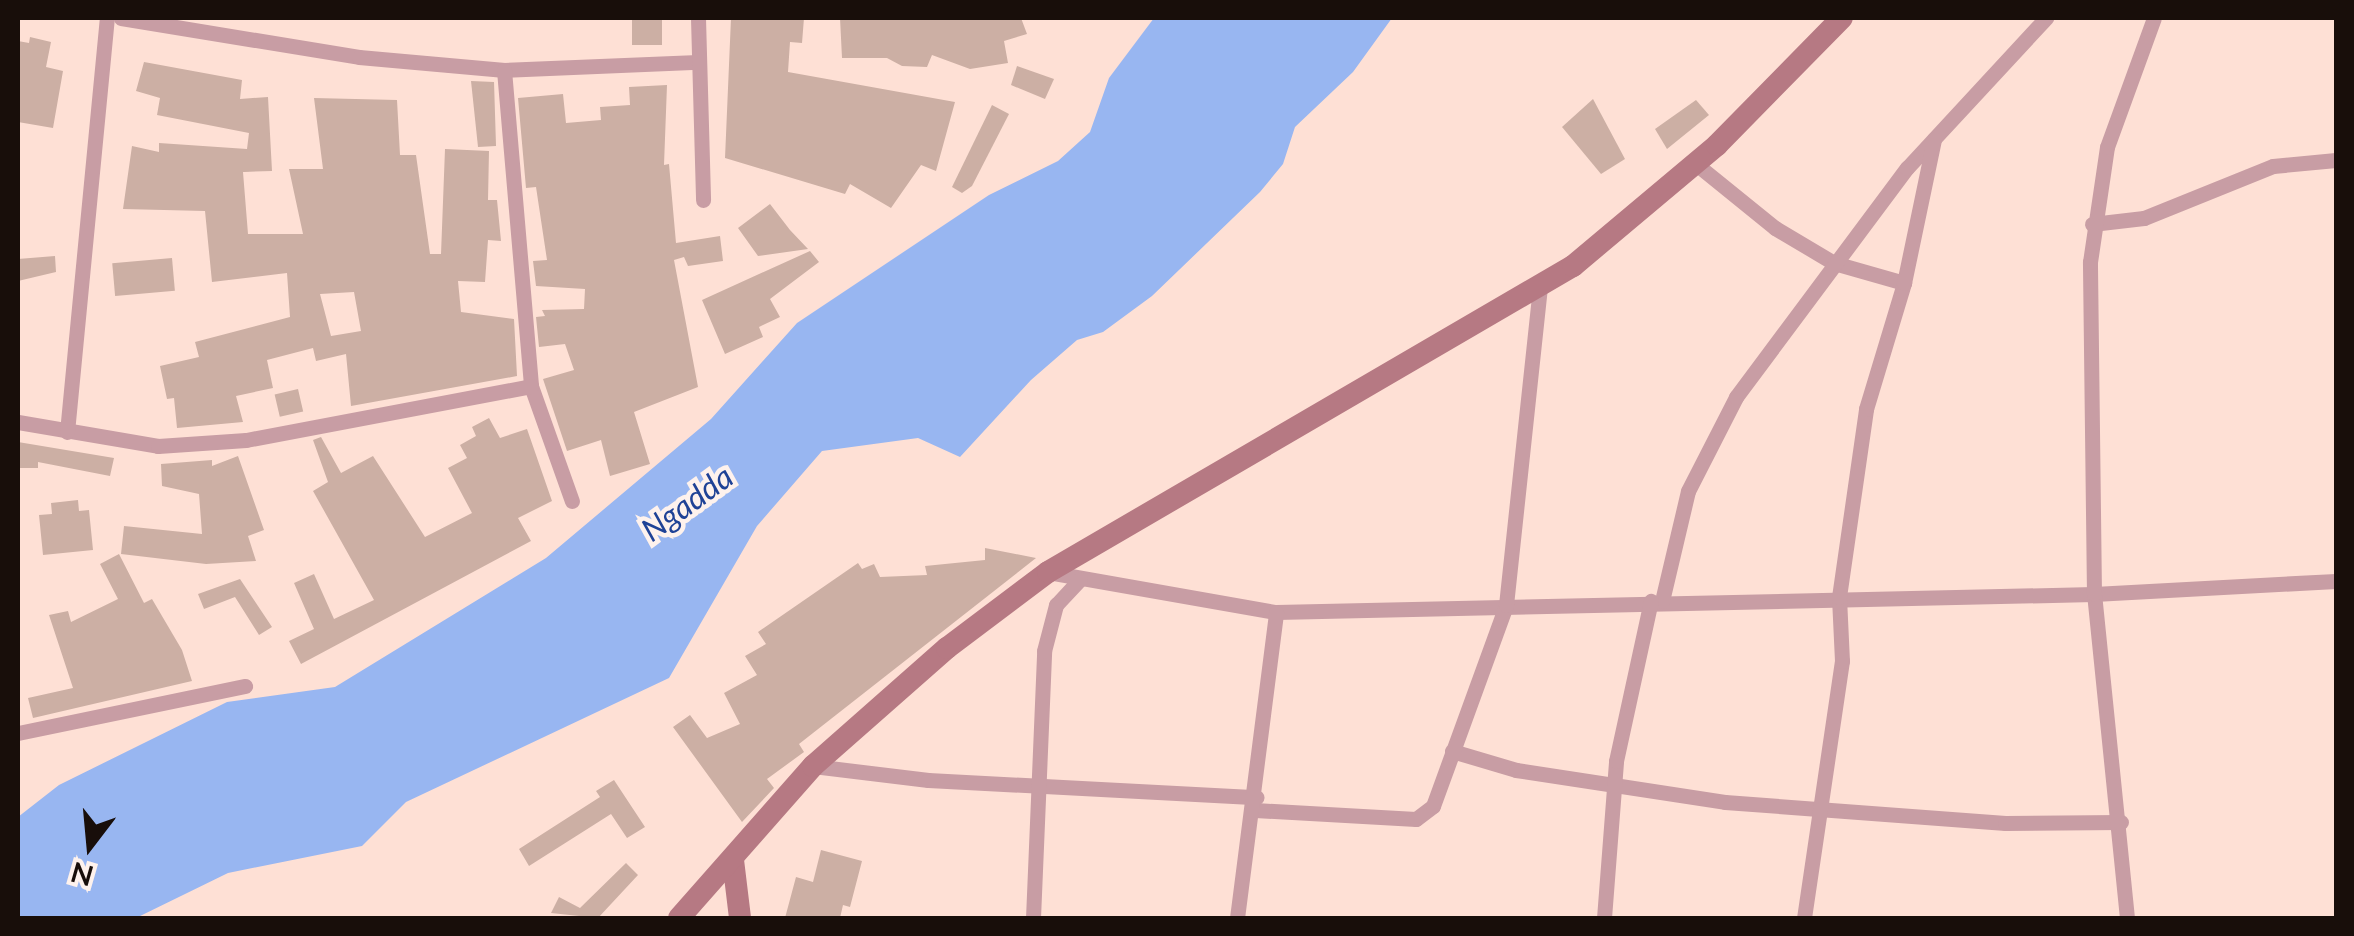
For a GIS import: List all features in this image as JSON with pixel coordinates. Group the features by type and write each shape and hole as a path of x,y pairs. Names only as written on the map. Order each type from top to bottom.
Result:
{"street":[{"path":"67,432 106,18"},
{"path":"121,18 359,57 504,70 698,62"},
{"path":"698,18 702,200"},
{"path":"678,918 813,766 874,708 1048,572 1540,287 1696,164 1842,18"},
{"path":"1604,918 1613,787 1656,601 1704,450 1834,262 1934,139 2046,18"},
{"path":"2127,918 2121,822 2094,594 2092,224 2107,147 2154,18"},
{"path":"504,70 531,386 572,501"},
{"path":"1804,918 1842,661 1838,597 1866,409 1904,283 1934,139"},
{"path":"2092,224 2157,214 2273,166 2336,160"},
{"path":"1696,164 1775,228 1834,262 1904,283"},
{"path":"813,766 1416,819 1433,806 1506,605 1540,287"},
{"path":"18,422 158,446 246,440 531,386"},
{"path":"1048,572 1276,612 2094,594 2336,581"},
{"path":"1033,918 1044,651 1056,605 1080,579"},
{"path":"1236,918 1256,803 1276,612"},
{"path":"18,733 245,686"},
{"path":"1452,752 1613,787 1818,812 2121,822"},
{"path":"733,860 740,918"}],"water":[{"name":"Ngadda","path":"1154,18 1392,18 1353,72 1295,127 1283,164 1260,192 1152,296 1103,332 1077,340 1031,380 960,457 918,438 822,451 757,526 669,678 406,802 362,846 228,873 136,918 18,918 18,817 59,785 227,702 335,687 546,558 711,419 797,323 989,195 1058,161 1090,132 1109,78"}],"building":[{"path":"632,18 662,18 662,45 632,45"},
{"path":"731,18 804,18 802,43 790,42 788,72 955,102 936,171 921,165 891,208 850,184 845,194 725,158"},
{"path":"840,18 1021,18 1027,34 1004,41 1008,63 970,69 932,55 927,67 902,66 887,58 842,58"},
{"path":"30,37 51,42 46,67 63,71 53,128 18,122 18,41 29,43"},
{"path":"144,62 242,80 240,99 268,97 272,171 243,172 248,234 303,234 289,169 323,169 314,98 397,100 400,155 416,155 430,254 441,254 445,149 489,151 488,200 497,200 501,241 488,240 485,282 458,281 461,312 514,319 517,376 351,406 346,354 316,361 313,348 267,360 273,388 236,396 243,422 177,428 174,398 167,399 160,366 199,357 195,342 290,317 287,273 212,282 205,211 123,209 132,146 159,152 159,143 247,149 249,133 157,115 160,98 136,91","holes":["354,292 361,331 331,336 320,294"]},
{"path":"1017,66 1054,79 1045,99 1011,85"},
{"path":"471,81 494,82 496,146 478,147"},
{"path":"667,85 664,165 669,164 676,243 720,236 723,261 688,266 684,257 674,260 698,387 634,412 650,464 610,476 601,440 567,451 543,379 574,370 565,344 539,347 536,317 545,316 542,310 584,309 585,289 536,286 533,261 547,260 536,187 526,188 518,98 563,94 566,123 601,120 600,107 630,105 629,87"},
{"path":"1593,99 1625,159 1601,174 1562,127"},
{"path":"1696,100 1709,115 1667,149 1655,129"},
{"path":"992,105 1009,114 972,186 962,193 952,187"},
{"path":"770,204 808,249 758,256 738,228"},
{"path":"810,251 819,262 770,299 780,317 759,327 763,337 725,354 702,300"},
{"path":"55,256 56,272 18,281 18,259"},
{"path":"172,258 175,291 115,296 112,263"},
{"path":"298,389 303,411 280,417 275,394"},
{"path":"489,418 500,438 527,429 552,501 518,518 531,541 301,664 289,641 314,629 294,583 314,574 334,619 374,600 313,491 328,482 313,440 321,437 341,473 373,456 425,537 472,513 448,468 467,458 460,445 476,436 472,427"},
{"path":"18,442 114,458 110,476 38,462 38,468 18,468"},
{"path":"238,456 264,530 248,536 256,561 206,564 121,554 124,526 202,534 199,494 162,486 161,464 212,460 212,466"},
{"path":"78,500 79,511 89,510 93,550 43,555 39,515 52,514 51,503"},
{"path":"985,548 1036,558 799,744 804,752 767,779 774,788 742,822 673,727 690,715 707,738 740,724 724,693 757,675 745,656 766,644 758,632 858,563 862,569 874,564 880,577 927,575 925,566 985,560"},
{"path":"119,554 144,603 152,599 182,650 192,681 33,718 28,698 73,688 49,615 68,611 71,622 118,599 100,564"},
{"path":"240,579 272,627 259,635 235,597 204,609 198,594"},
{"path":"614,780 645,827 627,838 611,814 529,866 519,849 600,797 596,791"},
{"path":"821,850 862,861 850,907 843,905 840,918 785,918 796,877 813,882"},
{"path":"626,863 638,875 598,918 551,913 559,897 580,908"}]}
